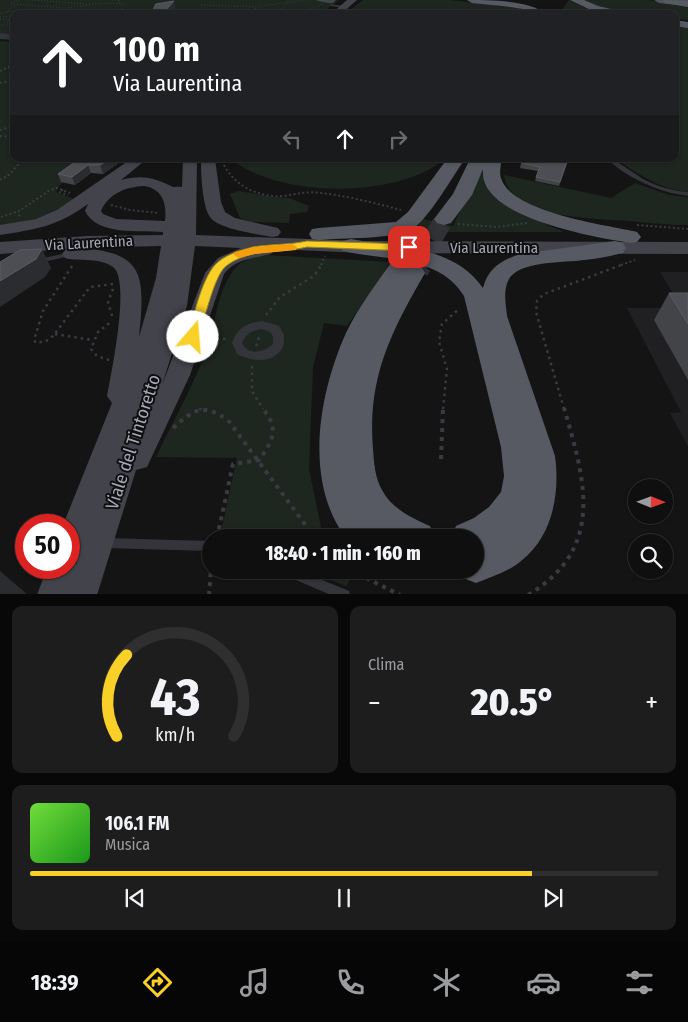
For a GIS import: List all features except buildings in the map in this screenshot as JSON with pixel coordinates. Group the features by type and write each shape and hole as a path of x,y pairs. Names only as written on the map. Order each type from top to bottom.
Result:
{"highway":[{"path":"472,0 525,6 536,10"},
{"path":"490,0 532,4 545,10"},
{"path":"575,0 600,10"},
{"path":"664,0 688,2"},
{"path":"326,242 353,231 388,230 403,226 415,216 454,162"},
{"path":"465,162 449,192 438,218 462,195 478,162"},
{"path":"493,162 491,171 496,185 506,196 522,207 562,224 623,243"},
{"path":"326,242 374,252 419,257 444,264 460,274 468,282 477,299 513,441 519,477 517,492 504,517 484,531"},
{"path":"484,562 502,554 524,533 537,512 542,478 540,456 495,316 492,296 496,280 508,267 527,260 623,243"},
{"path":"362,529 351,517 340,490 336,459 341,396 347,367 359,332 406,271 368,363 361,397 358,456 362,482 370,502 397,529"}],"main road":[{"path":"339,7 353,0"},
{"path":"0,230 40,223 63,214 136,162"},
{"path":"179,162 182,212"},
{"path":"177,259 190,162"},
{"path":"215,162 213,202 217,215 229,222 272,232"},
{"path":"182,212 164,188 148,182 124,185 110,190 99,199 93,211 94,216 98,219 113,224 213,230"},
{"name":"Via Laurentina","path":"0,238 102,231 213,230 272,232 326,242 424,237 623,243 650,248 688,248"},
{"name":"Via Laurentina","path":"0,248 155,240 623,243 688,237"},
{"path":"102,534 179,375 211,280 218,268 244,253 326,242"},
{"path":"0,254 72,259 92,255 113,259 125,267 131,276 132,288 128,336 114,425"},
{"name":"Viale del Tintoretto","path":"80,518 114,425 149,341 163,293 177,259"},
{"name":"Viale del Tintoretto","path":"81,594 172,323 182,284 177,259"},
{"path":"52,594 58,579"}],"street":[{"path":"262,325 275,329 280,335 280,341 272,352 265,356 253,357 241,351 238,347 238,339 245,330 262,325"}],"lane":[{"path":"614,162 654,187 665,191 688,194"},
{"path":"31,263 72,259"},
{"path":"102,534 202,545"},
{"path":"308,579 345,594"}],"path":[{"path":"20,0 10,4 15,6 72,8 121,3"},
{"path":"32,0 76,2 90,5"},
{"path":"112,0 120,0 122,10"},
{"path":"281,9 291,0"},
{"path":"201,4 257,7 305,0 308,2"},
{"path":"307,10 323,4 319,0"},
{"path":"310,9 311,5"},
{"path":"0,20 15,6"},
{"path":"251,10 257,7"},
{"path":"281,9 287,10"},
{"path":"61,10 84,10"},
{"path":"0,20 10,24"},
{"path":"0,20 10,20 7,23"},
{"path":"0,180 10,174 20,162"},
{"path":"216,162 234,180 257,192 272,196 305,192 354,198"},
{"path":"0,217 19,211 50,190 57,188 66,192"},
{"path":"19,211 18,214 21,217"},
{"path":"658,226 688,229"},
{"path":"219,529 233,464 259,460 269,446 273,427 271,418 253,394 250,380 253,357 262,325 273,302 281,295 296,289 310,280 317,273 323,264 326,242"},
{"path":"528,594 539,589 552,579 569,555 580,527 584,493 573,439 536,312 537,301 544,294 629,264 642,256 650,248"},
{"path":"72,259 42,314 34,340 36,343 42,343 55,334 90,287"},
{"path":"116,327 107,305 108,298 117,283"},
{"path":"441,459 444,391 447,369 439,342 442,324 462,307 477,299"},
{"path":"112,360 97,356 92,349 92,340 100,329 114,320"},
{"path":"55,334 92,340"},
{"path":"171,430 196,410 205,408 214,410 228,420 308,529"},
{"path":"209,594 210,579"},
{"path":"366,579 400,594"}],"shaded area":[{"path":"0,0 339,0 325,10 10,10 10,34 0,33"},
{"path":"363,0 450,0 529,9 528,10 350,10"},
{"path":"569,0 596,10 562,10"},
{"path":"578,0 647,0 688,5 688,20 679,19 679,10 608,10"},
{"path":"679,25 688,26 688,192 668,188 620,162 679,162"},
{"path":"0,41 10,42 10,162 88,162 59,186 56,192 72,198 74,201 45,217 0,226"},
{"path":"236,162 440,162 424,172 398,181 369,187 338,189 307,187 278,181 252,172"},
{"path":"480,170 496,193 506,202 526,215 564,232 394,232 419,218 453,226"},
{"path":"504,175 611,198 635,183 669,195 688,197 688,225 597,219 556,214 521,200 510,190"},
{"path":"239,191 289,198 309,206 307,212 290,214 289,223 250,222 240,218 230,194"},
{"path":"266,255 391,262 347,326 324,323 313,367 309,469 321,529 222,529 237,458 156,457 204,357 218,304 226,283 234,269 250,258"},
{"path":"660,272 688,272 688,447 670,413 681,412 627,308 682,308"},
{"path":"328,579 350,579 346,586"}],"tunnel":[{"path":"418,265 444,219"},
{"path":"416,269 419,264"}],"slow traffic":[{"path":"239,255 254,250 292,247"}],"route":[{"path":"193,337 213,276 221,265 244,253 254,250 291,248 307,244 409,247"}]}
